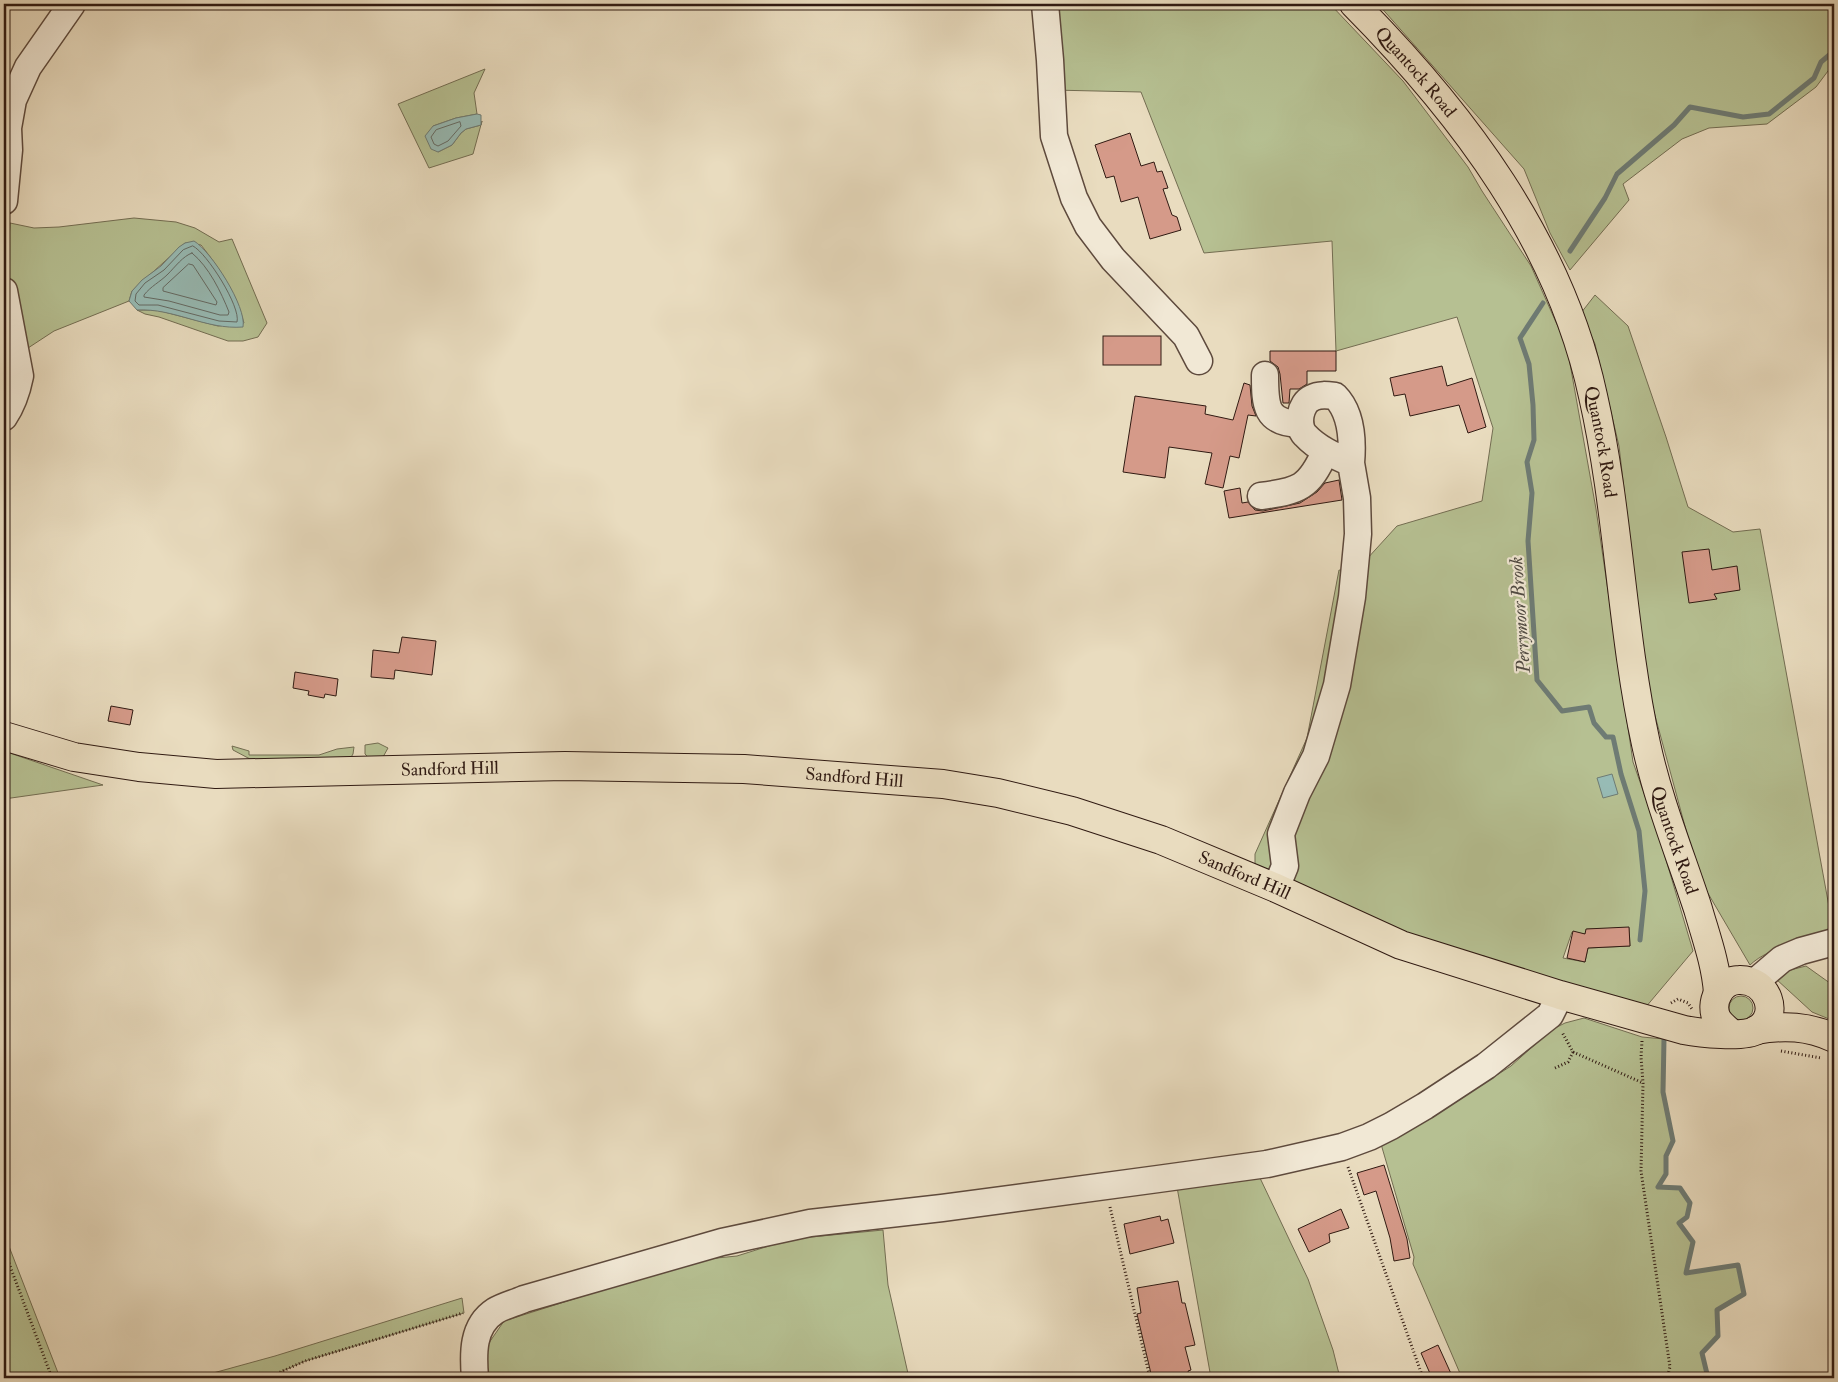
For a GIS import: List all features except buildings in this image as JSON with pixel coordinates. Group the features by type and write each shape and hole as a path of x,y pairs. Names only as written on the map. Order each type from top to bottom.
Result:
{"main road":[{"name":"Quantock Road","path":"1354,4 1429,86 1481,153 1532,234 1559,288 1573,323 1594,396 1605,459 1629,652 1646,744 1666,816 1708,943 1717,978 1717,996"},
{"name":"Sandford Hill","path":"4,736 88,760 216,774 565,766 744,769 943,784 998,793 1072,811 1161,840 1276,888 1401,945 1555,1005 1656,1021 1699,1033 1744,1032 1783,1026 1829,1035"},
{"name":"Quantock Road","path":"1708,943 1721,958 1755,986 1829,1035"},
{"path":"1656,1021 1695,1015 1717,996 1726,984 1736,980 1755,986 1770,1006 1764,1024 1744,1032 1722,1026 1715,1012 1717,996"}],"street":[{"path":"4,201 9,150 8,128 13,100 28,67 72,4"},
{"path":"1045,4 1054,136 1074,198 1088,226 1113,259 1186,336 1199,361"},
{"path":"4,291 20,376 10,408 4,417"},
{"path":"1265,375 1265,400 1269,413 1286,423 1300,424"},
{"path":"1276,888 1285,866 1281,834 1316,756 1337,685 1352,597 1358,534 1357,498 1352,464 1353,443 1343,404 1335,396 1322,395 1310,398 1302,408 1300,424 1304,434 1325,452 1352,464"},
{"path":"1261,496 1288,492 1304,485 1317,471 1325,452"},
{"path":"1755,986 1782,959 1801,951 1834,942"},
{"path":"475,1378 473,1355 476,1337 482,1324 494,1312 524,1299 712,1245 810,1223 1106,1187 1267,1164 1342,1147 1369,1138 1425,1106 1486,1066 1555,1005"}],"path":[{"path":"1555,1005 1573,1052 1643,1083"},
{"path":"1656,1021 1641,1058 1643,1083 1641,1171 1670,1367 1667,1378"},
{"path":"1555,1068 1568,1062 1573,1052"},
{"path":"1342,1147 1423,1378"},
{"path":"1106,1187 1150,1378"},
{"path":"4,1250 52,1378"},
{"path":"266,1378 305,1361 464,1313 494,1312"}],"green space":[{"path":"1045,4 1330,4 1403,81 1468,167 1531,266 1567,347 1596,509 1633,762 1659,836 1693,951 1645,1008 1530,978 1484,956 1451,951 1292,885 1255,864 1255,854 1307,738 1339,570 1355,572 1397,526 1482,501 1493,428 1457,317 1336,351 1332,241 1204,253 1141,92 1052,90","holes":["1629,928 1630,946 1588,948 1585,962 1563,958 1572,932 1585,934 1587,929"]},
{"path":"1378,4 1834,4 1834,63 1816,87 1767,124 1709,128 1682,139 1623,184 1629,200 1570,270 1550,233 1524,169"},
{"path":"485,69 474,93 477,114 456,118 433,126 438,152 452,145 466,129 481,125 473,154 429,168 398,104"},
{"path":"134,218 176,222 195,228 219,242 232,239 267,323 258,337 243,341 228,341 137,310 157,310 218,326 244,323 232,291 208,254 201,245 185,243 132,291 129,301 54,331 25,350 10,289 8,258 10,223 34,228 59,227"},
{"path":"1595,295 1628,326 1688,507 1733,532 1760,529 1834,934 1778,949 1758,958 1750,965 1699,878 1647,686 1619,446 1595,344 1581,313"},
{"path":"378,743 388,748 383,757 368,757 365,754 365,745"},
{"path":"232,746 249,751 249,755 319,755 337,749 354,747 350,759 250,759 233,750"},
{"path":"4,751 103,785 4,799"},
{"path":"1806,966 1834,986 1834,1021 1812,1012 1776,979 1786,971"},
{"path":"1741,996 1749,1000 1753,1008 1749,1016 1741,1020 1733,1016 1729,1008 1733,1000"},
{"path":"1584,1018 1642,1037 1664,1039 1663,1092 1673,1141 1666,1156 1666,1174 1658,1187 1680,1188 1690,1203 1687,1217 1679,1223 1693,1242 1686,1273 1738,1265 1744,1294 1717,1310 1718,1336 1702,1353 1708,1378 1462,1378 1413,1264 1414,1257 1381,1144 1417,1126 1511,1066 1551,1030 1565,1023"},
{"path":"1260,1178 1308,1279 1333,1350 1340,1378 1211,1378 1177,1187"},
{"path":"4,1230 10,1249 60,1378 4,1378"},
{"path":"883,1230 888,1285 909,1378 484,1378 482,1353 504,1321 697,1260 737,1256 791,1239"},
{"path":"462,1298 464,1313 305,1361 267,1378 195,1378 275,1356"}],"water":[{"path":"481,115 481,125 466,129 452,145 438,152 431,149 425,136 433,126 456,118"},
{"path":"194,241 218,267 234,294 243,318 243,327 216,325 164,312 137,310 129,301 132,291 142,280 161,266 179,247"},
{"path":"1612,774 1618,794 1603,798 1597,778"}],"waterway":[{"name":"Perrymoor Brook","path":"1570,251 1605,198 1617,174 1674,125 1690,107 1743,117 1769,114 1814,78 1821,62 1834,51"},
{"name":"Perrymoor Brook","path":"1543,303 1520,338 1529,364 1533,405 1534,440 1527,462 1532,493 1528,541 1537,680 1562,711 1589,707 1594,723 1606,737 1613,737 1621,774 1639,831 1645,891 1640,940"},
{"name":"Perrymoor Brook","path":"1664,1039 1663,1092 1673,1141 1666,1156 1666,1174 1658,1187 1680,1188 1690,1203 1687,1217 1679,1223 1693,1242 1686,1273 1738,1265 1744,1294 1717,1310 1718,1336 1702,1353 1708,1378"}]}
